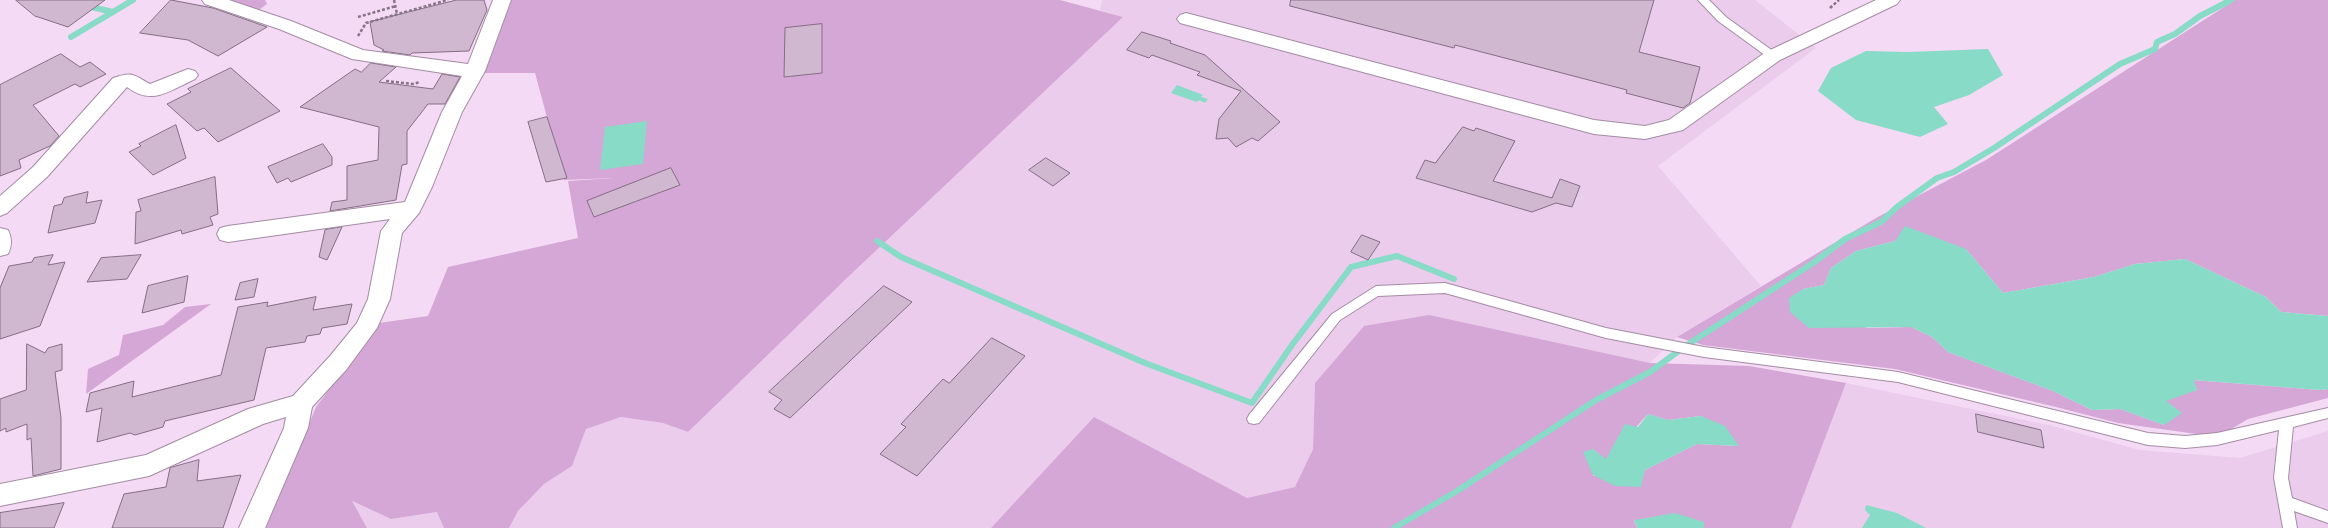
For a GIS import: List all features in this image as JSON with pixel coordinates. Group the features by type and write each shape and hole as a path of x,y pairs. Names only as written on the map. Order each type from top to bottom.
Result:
{"street":[{"path":"211,0 285,26 359,55 446,69 475,71"},
{"path":"252,528 296,428 301,403 366,328 379,299 392,231 412,208 452,112 475,71 502,0"},
{"path":"1186,19 1594,127 1638,133 1661,132 1676,126 1773,56 1891,0"},
{"path":"0,208 40,172 120,82 129,79 144,90 152,91 188,76"},
{"path":"228,234 303,225 412,208"},
{"path":"0,236 0,248"},
{"path":"0,495 116,474 149,465 257,416 301,403"}],"lane":[{"path":"1703,0 1722,19 1773,56"},
{"path":"1254,419 1336,317 1376,291 1444,288 1606,333 1704,352 1898,377 2148,439 2185,442 2217,439 2328,413"},
{"path":"2287,422 2281,478 2290,528"},
{"path":"2285,502 2328,517"}],"path":[{"path":"394,0 397,14"},
{"path":"358,36 366,23 447,0"},
{"path":"1830,9 1839,0"},
{"path":"358,17 396,6"}],"shaded area":[{"path":"216,0 265,0 267,4 255,13"},
{"path":"504,0 1060,0 1123,17 846,279 688,432 663,423 621,417 586,429 572,466 544,484 518,511 509,528 444,528 437,512 391,519 352,501 367,528 266,528 316,407 379,323 428,316 448,267 578,238 568,181 614,178 564,180 535,73 469,73"},
{"path":"1102,0 1755,0 1816,48 1658,166 1761,286 1677,337 1650,363 1593,351 1364,326 1315,383 1313,449 1295,487 1247,498 1094,418 991,528 509,528 518,511 544,484 572,466 586,429 621,417 663,423 688,432 765,356 1123,17 1100,10"},
{"path":"2235,0 2328,0 2328,316 2281,312 2266,297 2185,259 2135,264 2094,277 2003,293 1966,249 1895,241 1856,251 1831,268 1824,285 1803,289 1867,328 1911,327 1932,337 1948,352 2053,391 2092,410 2120,409 2164,425 2159,398 2197,390 2193,380 2320,390 2328,389 2328,398 2248,419 2218,437 2118,423 1895,369 1703,345 1677,337 1876,218 1986,160"},
{"path":"1988,49 2003,75 1969,95 1934,107 1948,124 1920,137 1856,120 1818,91 1831,68 1866,51 1908,52"},
{"path":"1177,85 1203,95 1201,97 1208,99 1205,103 1199,100 1197,102 1171,93"},
{"path":"647,121 643,164 600,170 605,127"},
{"path":"1905,226 1966,249 2003,293 2094,277 2135,264 2185,259 2266,297 2281,312 2328,316 2328,389 2320,390 2194,380 2197,390 2166,401 2182,413 2164,425 2120,409 2092,410 2053,391 1948,352 1932,337 1911,327 1809,328 1790,312 1789,298 1803,289 1824,285 1831,268 1856,251 1895,241"},
{"path":"211,304 86,394 88,369 119,355 123,335 163,325 185,307"},
{"path":"1429,315 1650,363 1749,366 1846,383 1791,528 1704,528 1704,522 1634,521 1637,528 991,528 1094,417 1247,498 1295,487 1313,449 1315,383 1364,326","holes":["1648,414 1668,420 1701,416 1738,446 1697,444 1645,470 1593,476 1593,449 1606,460"]},
{"path":"1846,383 2049,425 2140,450 2240,458 2328,431 2328,528 1791,528"},
{"path":"1648,414 1668,420 1701,416 1725,426 1739,446 1697,444 1645,470 1641,487 1615,486 1593,475 1583,452 1593,449 1606,459 1625,424 1638,427"},
{"path":"351,501 391,519 438,512 444,528 367,528"},
{"path":"1866,505 1897,513 1926,528 1862,528 1870,515 1865,510"},
{"path":"1675,513 1704,522 1704,528 1637,528 1634,520"}],"building":[{"path":"16,0 105,0 68,27 35,16"},
{"path":"171,0 213,8 267,27 218,56 188,40 140,33"},
{"path":"457,0 484,0 487,10 469,51 412,53 410,55 382,51 384,50 374,45 370,22"},
{"path":"1291,0 1654,0 1639,52 1700,67 1690,103 1683,108 1626,93 1627,90 1455,45 1454,48 1290,6"},
{"path":"822,24 822,73 784,77 785,28"},
{"path":"1142,32 1171,41 1170,43 1205,55 1280,122 1258,141 1252,138 1236,147 1228,138 1216,139 1219,119 1241,91 1197,75 1200,72 1152,55 1149,58 1127,50"},
{"path":"61,54 80,67 90,62 106,74 80,87 75,84 33,105 59,136 50,146 19,160 21,168 0,176 0,85"},
{"path":"371,63 396,67 379,82 433,89 442,74 460,77 445,104 428,104 407,131 407,164 402,165 396,200 330,211 332,202 347,200 347,166 378,160 379,127 300,107 355,69 361,72"},
{"path":"231,68 280,111 218,142 204,128 197,131 167,104 191,92 188,89"},
{"path":"547,117 567,178 546,182 528,122"},
{"path":"176,125 186,158 153,175 129,152 141,146 139,144"},
{"path":"1463,127 1474,131 1476,128 1515,141 1493,181 1552,198 1560,179 1580,186 1572,207 1556,203 1532,212 1416,178 1425,160 1435,163"},
{"path":"323,144 332,157 332,165 291,182 288,178 277,183 268,167"},
{"path":"1046,158 1070,173 1053,186 1029,170"},
{"path":"671,168 680,185 594,217 587,201"},
{"path":"215,177 218,214 210,217 213,225 182,234 181,230 135,244 136,212 141,211 138,200"},
{"path":"88,192 86,203 102,200 95,223 48,233 54,206 62,204 64,198"},
{"path":"342,227 327,260 319,257 325,230"},
{"path":"1362,235 1380,242 1368,260 1351,252"},
{"path":"53,255 48,265 65,262 40,326 0,339 0,288 9,266 32,262 34,258"},
{"path":"141,255 127,279 87,282 101,258"},
{"path":"188,276 184,302 142,313 148,286"},
{"path":"258,279 254,297 235,300 240,283"},
{"path":"884,286 912,302 790,418 774,409 782,400 769,392"},
{"path":"316,297 313,310 352,304 347,324 322,328 320,334 307,336 305,342 266,348 254,400 165,421 163,427 135,435 130,433 97,442 102,408 86,412 90,393 134,381 132,397 221,375 238,307 268,302 267,306"},
{"path":"992,338 1025,356 917,476 880,454 906,427 901,424 943,379 949,383"},
{"path":"27,344 45,353 48,348 62,344 62,370 55,372 61,418 61,469 33,476 31,438 27,440 27,424 6,432 6,428 0,431 0,399 26,390"},
{"path":"1976,414 2041,430 2044,448 1978,432"},
{"path":"199,460 197,481 241,475 223,528 112,528 124,494 166,487 170,468"},
{"path":"64,503 54,528 0,528 0,513"}],"waterway":[{"path":"113,12 133,0"},
{"path":"1394,528 1457,491 1596,400 1650,372 1684,347 1813,263 1845,239 1881,222 1897,207 1937,178 1954,172 1994,148 2120,64 2155,49 2157,42 2175,34 2200,16 2231,0"},
{"path":"87,6 113,12"},
{"path":"71,37 113,12"},
{"path":"877,241 901,257 1145,363 1252,403 1292,345 1351,267 1397,256 1454,279"}]}
